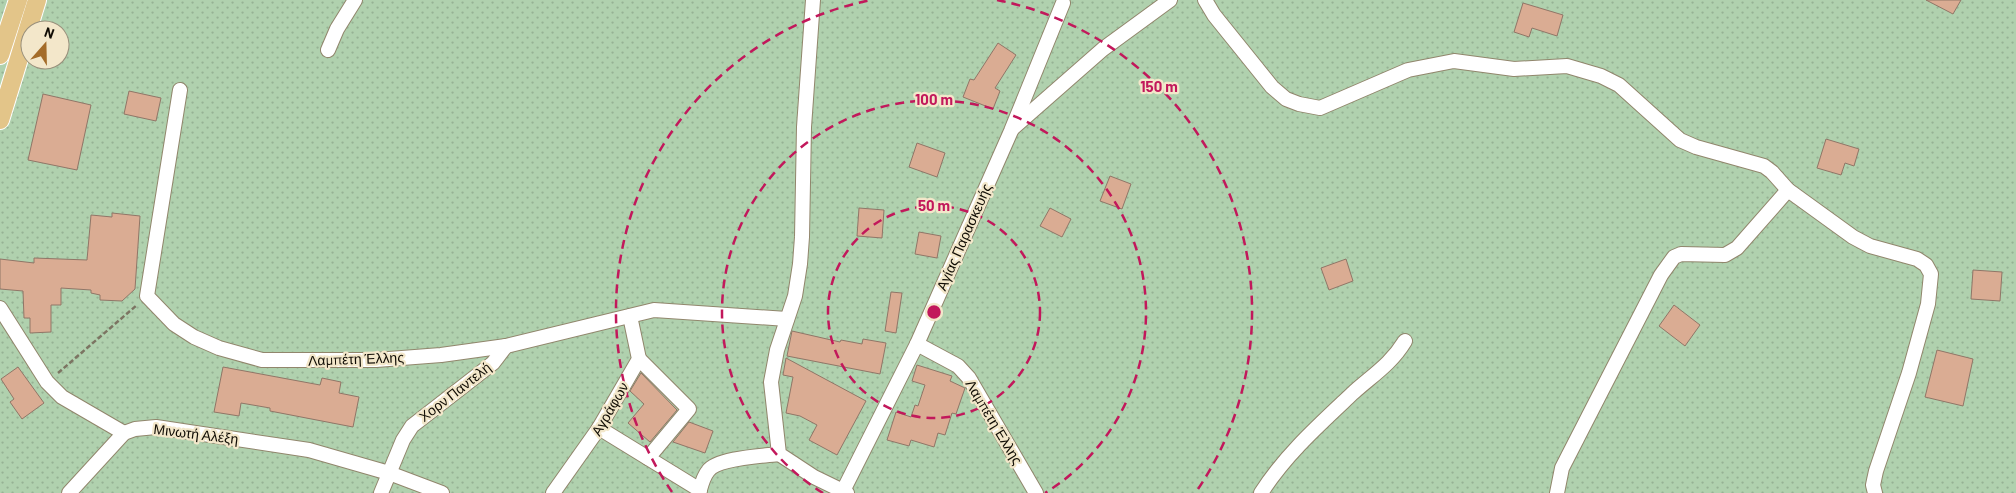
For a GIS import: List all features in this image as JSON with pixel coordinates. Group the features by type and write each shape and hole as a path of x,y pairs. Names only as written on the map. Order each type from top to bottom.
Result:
{"main road":[{"path":"0,55 18,0"},
{"path":"0,120 37,0"}],"street":[{"path":"328,50 337,29 355,0"},
{"path":"780,454 771,382 777,350 795,296 802,237 804,127 813,0"},
{"path":"1011,131 1103,49 1170,0"},
{"path":"1205,0 1214,15 1272,87 1286,99 1320,108 1408,70 1454,61 1514,70 1567,66 1583,69 1619,85 1680,140 1696,147 1764,166 1788,190 1853,237 1870,246 1917,259 1926,265 1931,274 1928,304 1909,373 1876,471 1873,485 1875,493"},
{"name":"Αγίας Παρασκευής","path":"844,492 917,344 1011,131 1064,3"},
{"path":"147,296 180,90"},
{"path":"1558,493 1562,468 1661,275 1674,257 1681,254 1725,255 1746,239 1788,190"},
{"name":"Λαμπέτη Έλλης","path":"147,296 174,324 194,337 219,348 262,360 376,360 506,346 654,310 787,319"},
{"path":"0,308 47,382 62,397 124,433 69,493"},
{"path":"630,316 639,359 689,409 648,458"},
{"path":"1261,493 1284,459 1356,391 1395,358 1405,341"},
{"name":"Λαμπέτη Έλλης","path":"917,344 958,366 970,378 1036,493"},
{"name":"Χορν Παντελή","path":"381,493 403,440 412,426 494,362 506,346"},
{"name":"Αγράφων","path":"553,493 599,428 639,359"},
{"name":"Μινωτή Αλέξη","path":"124,433 135,429 156,427 309,450 389,473 442,493"},
{"path":"599,428 699,492 705,476 712,467 726,462 780,454 814,477 844,492"}],"path":[{"path":"47,382 147,296"}],"green space":[{"path":"0,0 2016,0 2016,493 0,493"}],"building":[{"path":"1926,0 1961,0 1953,14"},
{"path":"1523,3 1563,15 1557,36 1532,28 1529,37 1514,32"},
{"path":"998,43 1016,55 995,88 1000,91 993,109 963,97 970,79 974,80"},
{"path":"129,91 161,98 156,121 124,114"},
{"path":"43,94 91,105 77,170 28,160"},
{"path":"1826,139 1859,149 1854,166 1845,163 1841,175 1817,168"},
{"path":"917,143 945,153 937,177 909,167"},
{"path":"1110,176 1131,184 1122,209 1100,201"},
{"path":"859,208 884,210 882,238 857,236"},
{"path":"1050,208 1071,219 1062,237 1040,226"},
{"path":"112,213 140,216 135,289 122,301 100,300 100,295 91,293 91,290 61,288 61,305 51,305 51,332 30,333 30,318 24,318 23,291 0,289 0,259 34,263 34,258 87,260 91,215 112,217"},
{"path":"919,232 941,236 937,258 915,254"},
{"path":"1346,259 1353,281 1329,290 1321,268"},
{"path":"1973,270 2002,272 2000,301 1971,299"},
{"path":"891,292 902,293 896,333 885,331"},
{"path":"1674,305 1700,325 1685,346 1659,326"},
{"path":"792,331 840,342 841,340 862,344 863,339 886,343 880,374 787,356"},
{"path":"1937,350 1973,359 1963,406 1925,397"},
{"path":"786,358 866,401 837,455 809,440 817,425 800,416 786,413 793,377 783,375"},
{"path":"917,365 952,376 950,381 965,388 956,414 952,413 945,435 938,433 934,447 911,440 909,446 887,440 896,412 911,417 915,405 918,406 925,385 912,381"},
{"path":"18,367 44,403 22,419 10,402 14,399 1,379"},
{"path":"223,367 320,385 322,378 341,382 339,393 359,397 353,427 270,411 270,408 241,403 239,416 214,412"},
{"path":"641,373 677,410 650,442 628,423 644,404 630,391"},
{"path":"689,422 713,431 705,453 673,442"}]}
